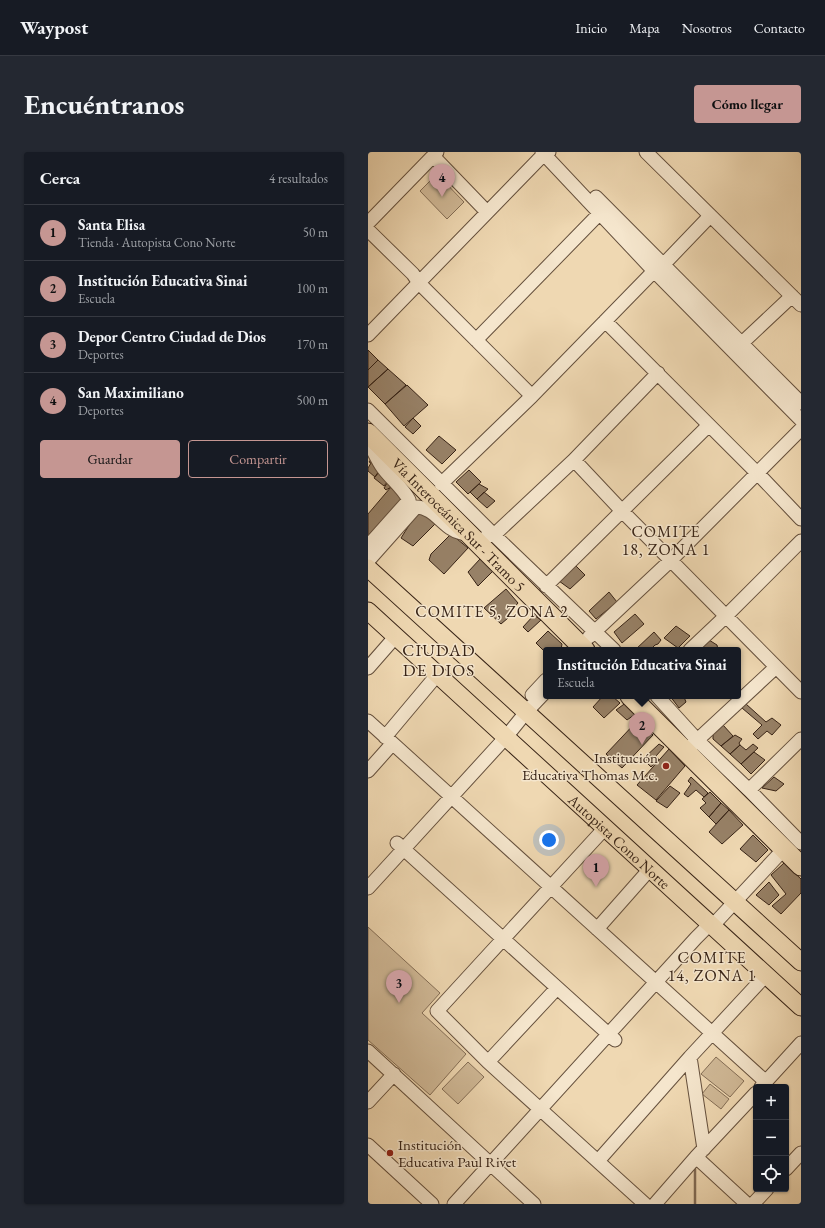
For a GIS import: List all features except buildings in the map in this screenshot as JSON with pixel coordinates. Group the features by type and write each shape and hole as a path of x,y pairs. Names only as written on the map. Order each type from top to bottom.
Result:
{"highway":[{"name":"Vía Interoceánica Sur - Tramo 5","path":"368,433 580,647"},
{"path":"634,699 691,746 792,846 801,866"}],"main road":[{"path":"368,568 801,962"},
{"name":"Autopista Cono Norte","path":"368,611 608,831 714,925 801,1008"}],"street":[{"path":"646,152 796,300 742,343"},
{"path":"368,335 547,153"},
{"path":"547,153 599,214 742,343 801,402"},
{"path":"547,153 589,191 801,420"},
{"path":"368,223 435,154 488,212"},
{"path":"476,340 599,214"},
{"path":"441,484 532,396 605,320 710,216"},
{"path":"368,230 532,396"},
{"path":"605,320 801,519"},
{"path":"368,561 416,506 423,506 458,533 470,536 494,536 574,460 658,374"},
{"path":"368,410 494,536 611,647"},
{"path":"546,586 709,425"},
{"path":"584,647 674,564 760,476 801,429"},
{"path":"368,440 379,463 392,480 406,493 409,500 368,546"},
{"path":"760,476 801,442"},
{"path":"574,460 622,511 801,692"},
{"path":"693,647 801,541"},
{"path":"368,668 396,636"},
{"path":"691,746 776,668"},
{"path":"368,771 437,675"},
{"path":"368,876 400,846 503,734 543,684"},
{"path":"524,709 543,693"},
{"path":"454,1204 494,1167 735,902 792,846 749,790 691,746 659,699"},
{"path":"368,721 660,985 713,1034 763,1084 801,1043"},
{"path":"749,790 801,739"},
{"path":"608,831 505,942 443,1018 488,1062 645,1204"},
{"path":"368,888 400,846"},
{"path":"400,846 612,1037"},
{"path":"597,929 650,869"},
{"path":"598,1161 690,1057 713,1034 766,975"},
{"path":"488,1062 557,988"},
{"path":"368,1051 534,1204"},
{"path":"690,1057 700,1153 747,1204"},
{"path":"368,1102 394,1074"},
{"path":"655,1204 753,1096"},
{"path":"368,1145 432,1204"},
{"path":"789,1166 801,1152"},
{"path":"368,1156 421,1204"},
{"path":"466,1204 494,1167"},
{"path":"753,1204 764,1192"}],"shaded area":[{"path":"437,174 464,202 447,219 420,191"},
{"path":"368,927 440,993 422,1013 466,1054 430,1095 368,1040"},
{"path":"716,1057 744,1081 730,1097 701,1074"},
{"path":"468,1062 484,1077 458,1104 442,1089"},
{"path":"710,1084 729,1099 721,1109 702,1094"}],"waterway":[{"path":"695,1169 695,1204"}],"place":[{"name":"San Maximiliano","path":"442,197"},
{"name":"Institución Educativa Sinai","path":"642,745"},
{"name":"Institución Educativa Thomas M.c.","path":"666,766"},
{"name":"Santa Elisa","path":"596,887"},
{"name":"Depor Centro Ciudad de Dios","path":"399,1003"},
{"name":"Institución Educativa Paul Rivet","path":"390,1153"}],"district":[{"name":"COMITE 18, ZONA 1","path":"666,540"},
{"name":"COMITE 5, ZONA 2","path":"492,611"},
{"name":"CIUDAD DE DIOS","path":"439,660"},
{"name":"COMITE 14, ZONA 1","path":"712,966"}]}
